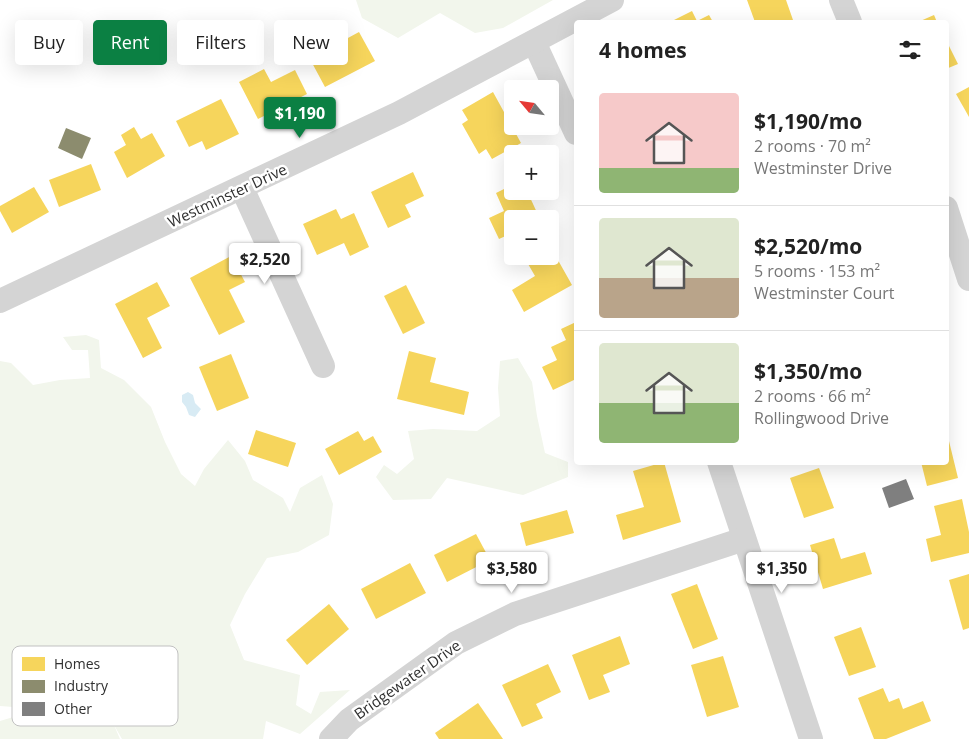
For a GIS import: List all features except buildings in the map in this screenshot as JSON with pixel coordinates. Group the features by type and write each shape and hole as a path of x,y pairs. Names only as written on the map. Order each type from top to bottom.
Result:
{"street":[{"name":"Westminster Drive","path":"575,20 612,0"},
{"path":"841,0 849,20"},
{"name":"Westminster Drive","path":"0,301 399,113 574,20"},
{"path":"534,42 574,129"},
{"path":"242,188 323,366"},
{"path":"949,217 969,279"},
{"path":"720,465 810,739"},
{"name":"Bridgewater Drive","path":"330,739 349,720 408,676 456,643 490,626 515,614 744,539"}],"shaded area":[{"path":"356,0 553,0 503,28 475,33 440,13 398,38 362,18"},
{"path":"86,335 99,340 101,368 124,380 151,407 165,442 181,474 195,486 204,469 228,440 245,461 253,480 283,498 290,512 300,488 322,475 333,504 329,535 298,552 267,558 245,594 230,625 244,660 300,675 296,705 311,714 320,692 350,690 300,734 266,721 263,739 122,739 115,726 178,726 178,646 12,646 12,707 0,706 0,361 11,363 33,385 60,380 90,378 88,350 72,350 63,337"},
{"path":"518,358 532,382 545,453 568,462 568,477 523,495 447,478 431,499 393,500 376,477 384,465 397,474 414,459 408,431 433,429 477,431 500,416 498,388 500,361"},
{"path":"188,392 193,395 195,403 201,409 195,417 189,415 182,402 182,395"},
{"path":"12,717 12,726 114,726 120,739 0,739 0,721"}]}
